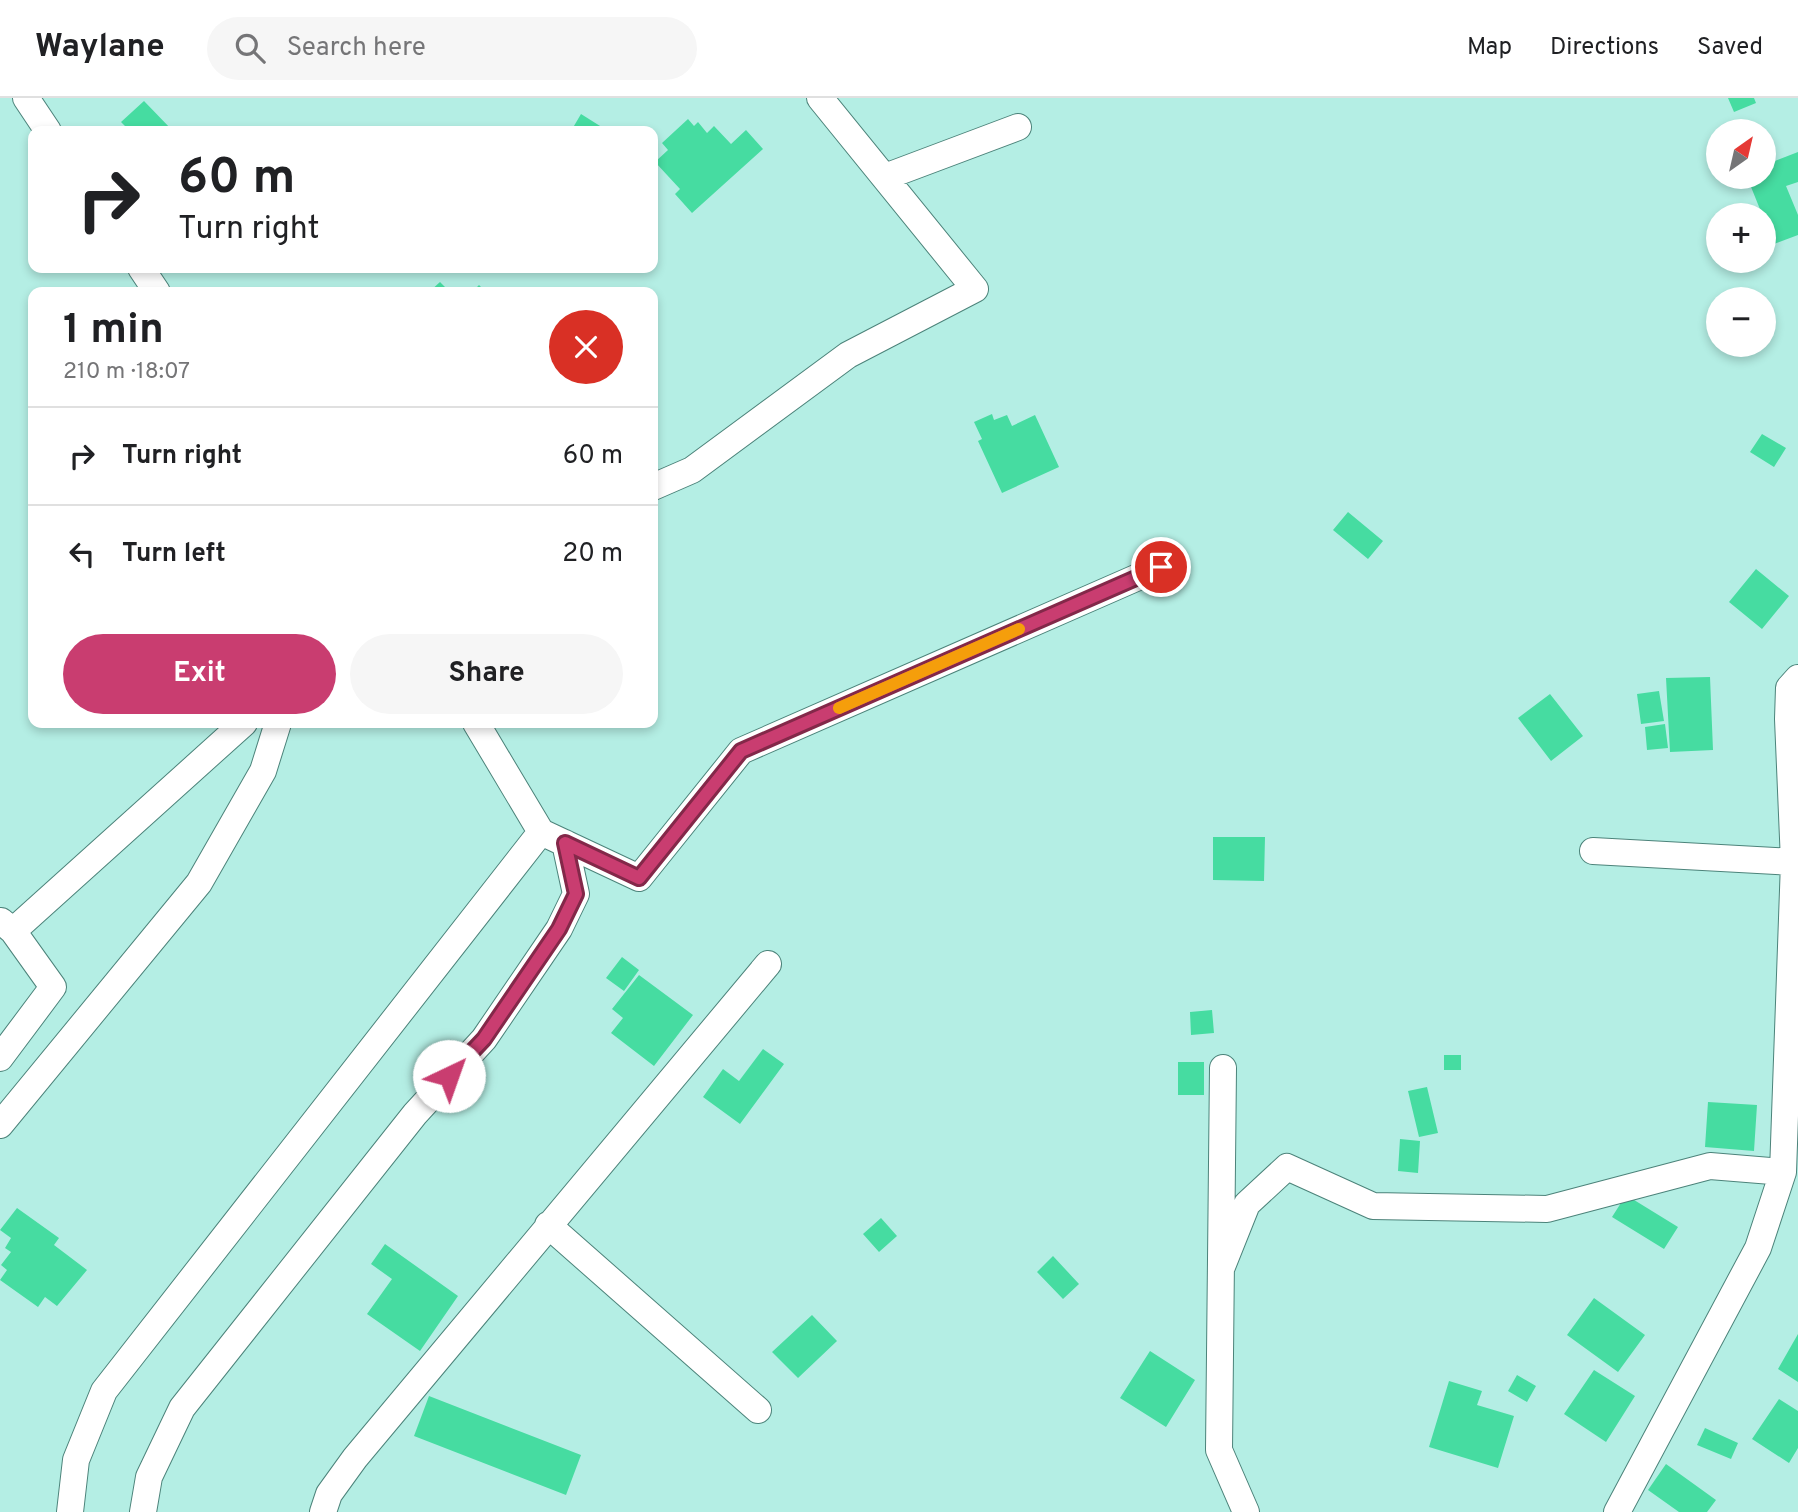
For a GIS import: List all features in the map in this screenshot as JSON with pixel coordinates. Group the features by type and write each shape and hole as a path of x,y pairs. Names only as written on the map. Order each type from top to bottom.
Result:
{"street":[{"path":"26,98 45,126"},
{"path":"658,486 692,470 849,355 975,289 820,98"},
{"path":"885,177 1018,127"},
{"path":"553,838 639,878 741,751 1161,567"},
{"path":"1617,1512 1758,1248 1783,1172 1794,862 1788,719 1789,688 1798,678"},
{"path":"0,1058 53,988 7,926 238,728"},
{"path":"0,1125 199,883 262,771 276,728"},
{"path":"143,1512 149,1477 182,1408 415,1114 484,1039 559,929 576,894 553,838 479,728"},
{"path":"70,1512 76,1460 104,1391 553,838"},
{"path":"1593,851 1794,862"},
{"path":"323,1512 329,1494 355,1458 768,964 762,971"},
{"path":"1223,1068 1219,1450 1246,1512"},
{"path":"1221,1269 1247,1204 1287,1167 1373,1206 1547,1209 1710,1166 1783,1172"},
{"path":"548,1225 758,1409"}],"building":[{"path":"1728,98 1754,98 1756,103 1734,112"},
{"path":"144,101 168,126 125,126 121,122"},
{"path":"581,114 600,126 574,126"},
{"path":"688,119 694,126 698,122 707,133 714,126 731,144 746,130 763,149 692,213 675,194 680,189 658,165 658,159 668,150 662,143"},
{"path":"1798,152 1798,182 1786,186 1798,215 1798,235 1776,243 1776,203 1757,203 1752,189 1776,189 1776,160"},
{"path":"992,414 994,420 1007,415 1012,426 1035,415 1059,467 1002,493 978,441 982,439 974,422"},
{"path":"1762,434 1786,448 1774,467 1750,452"},
{"path":"1348,512 1383,541 1368,559 1333,530"},
{"path":"1756,569 1789,596 1762,629 1729,602"},
{"path":"1710,677 1713,750 1670,752 1666,678"},
{"path":"1659,691 1664,721 1641,724 1637,694"},
{"path":"1550,694 1583,736 1551,761 1518,718"},
{"path":"1665,724 1668,748 1647,750 1645,727"},
{"path":"1213,837 1265,837 1264,881 1213,880"},
{"path":"622,957 639,970 624,991 606,978"},
{"path":"639,975 693,1015 654,1066 611,1033 623,1018 612,1009"},
{"path":"1212,1010 1214,1033 1191,1035 1190,1012"},
{"path":"763,1049 784,1064 740,1124 703,1097 723,1069 739,1081"},
{"path":"1444,1055 1461,1055 1461,1070 1444,1070"},
{"path":"1178,1062 1204,1062 1204,1095 1178,1095"},
{"path":"1427,1087 1438,1133 1419,1137 1408,1091"},
{"path":"1708,1102 1757,1105 1754,1151 1705,1147"},
{"path":"1400,1139 1420,1141 1418,1173 1398,1171"},
{"path":"1626,1195 1678,1227 1664,1249 1612,1217"},
{"path":"17,1208 59,1238 54,1245 87,1270 57,1306 45,1297 38,1307 0,1280 7,1270 1,1265 11,1252 5,1248 11,1238 0,1230"},
{"path":"881,1218 897,1236 879,1252 863,1234"},
{"path":"385,1244 458,1296 420,1351 367,1314 392,1279 371,1264"},
{"path":"1053,1256 1079,1284 1063,1299 1037,1272"},
{"path":"1594,1298 1645,1335 1618,1372 1567,1335"},
{"path":"812,1315 837,1341 798,1378 772,1352"},
{"path":"1798,1334 1798,1382 1778,1369"},
{"path":"1150,1351 1195,1380 1166,1427 1120,1398"},
{"path":"1594,1370 1635,1396 1606,1442 1564,1414"},
{"path":"1517,1375 1536,1386 1527,1402 1508,1391"},
{"path":"1449,1381 1482,1391 1477,1405 1514,1416 1498,1468 1429,1447"},
{"path":"429,1396 581,1455 566,1495 414,1436"},
{"path":"1779,1399 1798,1411 1798,1448 1789,1463 1752,1439"},
{"path":"1705,1428 1738,1443 1731,1459 1697,1445"},
{"path":"1666,1464 1716,1500 1707,1512 1679,1512 1648,1490"}],"slow traffic":[{"path":"839,708 1019,629"}],"route":[{"path":"449,1076 484,1039 559,929 576,894 565,843 639,878 741,751 1161,567"}]}
